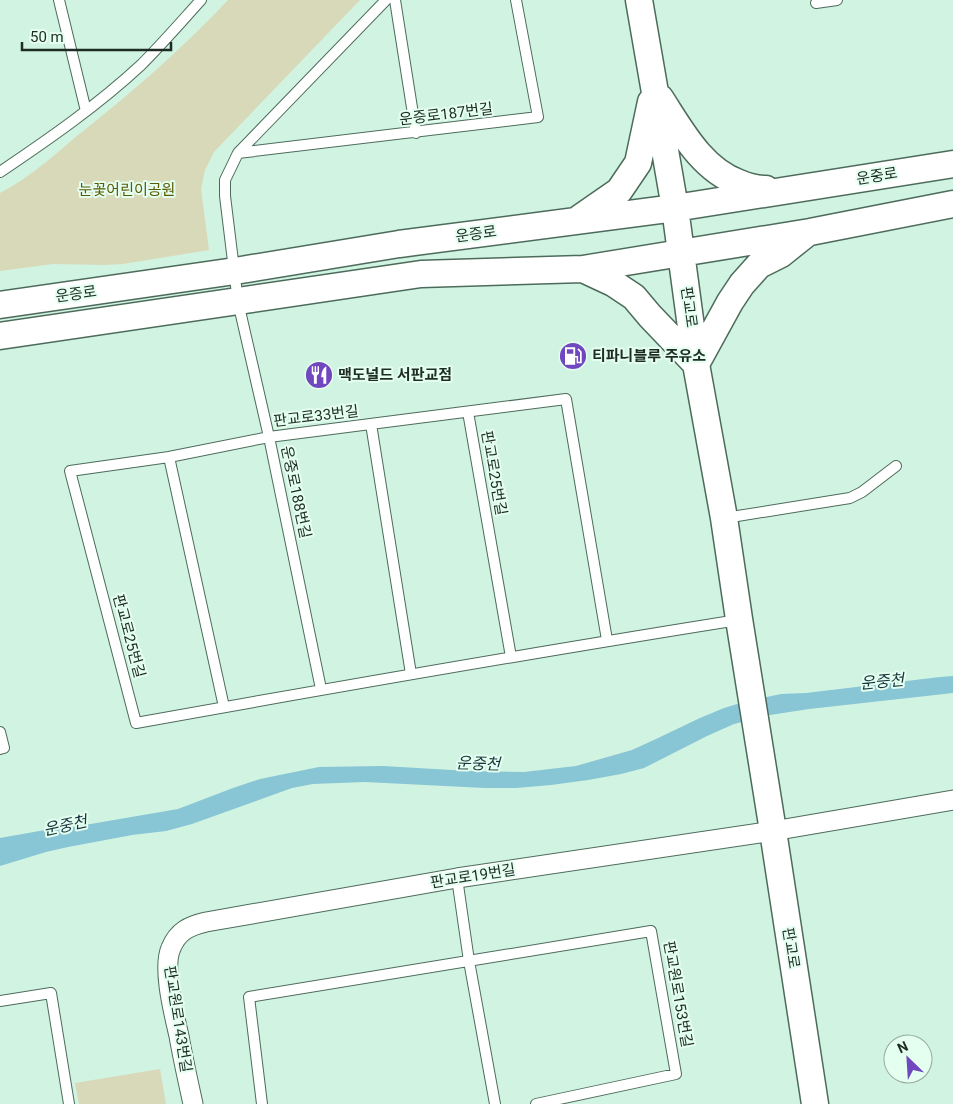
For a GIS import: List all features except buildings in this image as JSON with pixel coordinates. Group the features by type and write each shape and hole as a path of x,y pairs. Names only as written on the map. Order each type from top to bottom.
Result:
{"main road":[{"name":"판교로","path":"639,1 675,208 696,364 724,518 815,1104"},
{"path":"654,89 690,144 717,171 729,179 756,189 795,189"},
{"path":"577,221 619,191 638,163 654,89"},
{"name":"운중로","path":"0,305 235,271 399,244 675,208 953,164"},
{"name":"운중로","path":"0,336 421,274 583,269 810,232 953,204"},
{"path":"583,269 612,283 634,297 696,364 730,302 758,265 781,254 810,232"}],"street":[{"name":"판교로19번길","path":"178,936 189,926 206,922 457,878 773,831 953,800"},
{"name":"판교원로143번길","path":"178,936 170,949 168,963 169,983 192,1104"}],"lane":[{"path":"59,0 86,111"},
{"path":"0,172 42,144 110,92 141,64 201,0"},
{"path":"238,302 225,196 225,180 238,153 386,0"},
{"path":"395,0 416,132"},
{"name":"운중로187번길","path":"238,153 538,117 516,0"},
{"path":"816,3 837,0"},
{"name":"운중로188번길","path":"238,302 269,437 321,689"},
{"name":"판교로33번길","path":"70,471 169,457 269,437 566,400 607,640"},
{"name":"판교로25번길","path":"468,412 511,658"},
{"path":"371,424 411,674"},
{"path":"169,457 224,707"},
{"path":"724,518 850,498 862,492 896,466"},
{"name":"판교로25번길","path":"70,471 136,722 607,640 740,630"},
{"path":"0,732 4,748 0,749"},
{"path":"457,878 469,961 495,1104"},
{"name":"판교원로153번길","path":"262,1104 249,997 651,931 676,1074 536,1104"},
{"path":"0,1001 51,993 69,1104"}],"green space":[{"name":"눈꽃어린이공원","path":"228,0 360,0 214,152 205,170 201,189 209,250 123,264 53,264 0,271 0,193 40,167 155,71"},
{"path":"160,1069 166,1104 79,1104 75,1083"}],"water":[{"path":"953,676 953,693 770,715 734,724 644,768 621,774 551,785 516,788 365,782 313,784 292,788 192,824 166,831 132,835 68,847 0,866 0,838 178,809 260,779 319,767 383,766 524,772 576,766 632,750 700,718 747,701 781,694 806,693"}],"place":[{"name":"티파니블루 주유소","path":"573,356"},
{"name":"맥도널드 서판교점","path":"319,375"}],"water label":[{"name":"운중천","path":"882,681"},
{"name":"운중천","path":"478,763"},
{"name":"운중천","path":"65,825"}]}
